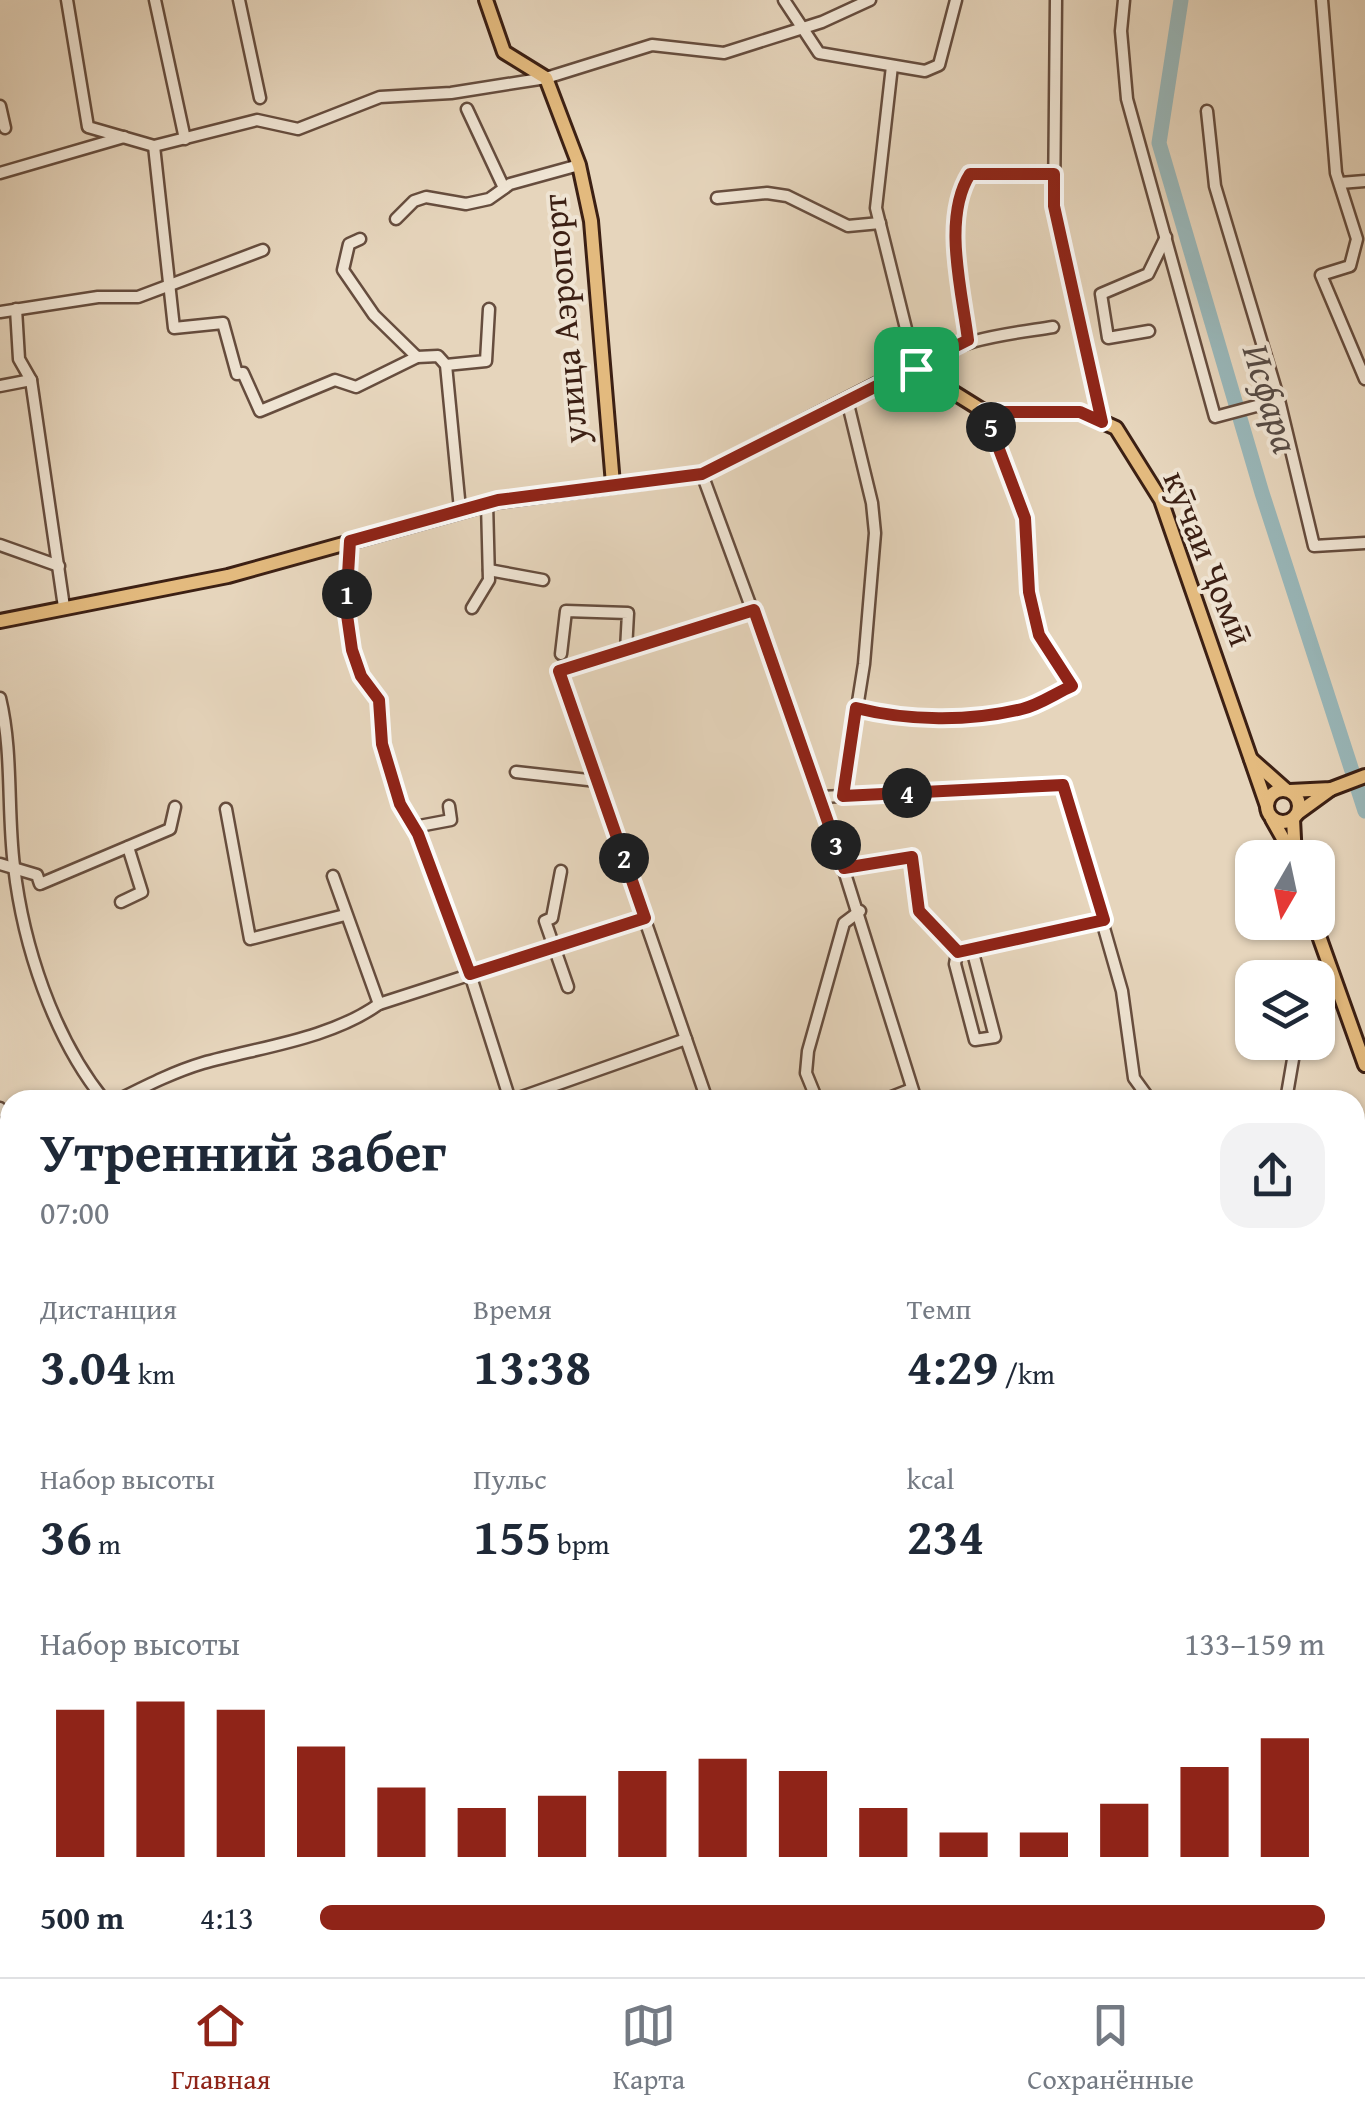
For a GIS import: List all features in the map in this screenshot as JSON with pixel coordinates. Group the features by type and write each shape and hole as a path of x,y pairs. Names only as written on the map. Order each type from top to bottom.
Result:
{"main road":[{"path":"486,0 504,52 546,78"},
{"name":"улица Аэропорт","path":"546,78 566,122 590,221 612,484"},
{"path":"0,620 228,576 487,503 702,474 916,369 960,401 985,412 1080,412 1102,422"},
{"name":"кӯчаи Ҷомӣ","path":"1102,422 1116,428 1161,500 1269,811 1284,840"},
{"path":"1250,758 1299,803 1294,840"},
{"path":"1334,788 1274,792 1269,811 1284,822 1334,788 1365,776"},
{"path":"1322,940 1358,1022 1365,1065"}],"street":[{"path":"67,0 88,127 154,146 256,120 298,129 380,96 451,93 546,78 652,45 724,53 802,28 870,0"},
{"path":"155,0 185,139"},
{"path":"238,0 260,98"},
{"path":"784,0 819,53 926,71 940,65 956,0"},
{"path":"1056,0 1054,206 1102,422"},
{"path":"1124,0 1120,31 1127,99 1215,417 1274,401"},
{"path":"1322,0 1340,183 1357,239 1350,266 1321,275 1365,379"},
{"path":"892,66 876,208 916,369 942,350 968,340 1054,327"},
{"path":"0,106 5,128"},
{"path":"467,110 504,188"},
{"path":"1207,111 1215,186 1314,546 1365,543"},
{"path":"0,174 124,137"},
{"path":"154,146 174,328 223,323 237,374 242,373 260,411 335,380 356,387 417,357 438,356 446,364 460,509"},
{"path":"396,219 414,201 426,196 466,204 579,165"},
{"path":"968,340 956,247 960,188 970,174 1054,174"},
{"path":"1340,183 1365,181"},
{"path":"717,198 767,193 786,196 848,226 880,223"},
{"path":"1149,331 1108,338 1101,294 1148,274 1167,236"},
{"path":"360,239 349,244 343,270 374,315 417,357"},
{"path":"0,312 98,297 138,296 263,250"},
{"path":"16,309 19,358 30,380 64,606"},
{"path":"446,364 486,361 490,309"},
{"path":"0,386 30,380"},
{"path":"843,796 874,533 872,503 847,400"},
{"path":"856,708 912,718 987,713 1024,709 1072,686 1039,635 1029,592 1025,518 985,412"},
{"path":"702,474 821,797 860,911 913,1090"},
{"path":"472,608 489,580 487,503"},
{"path":"350,541 346,608 352,650 361,676 379,700 382,744 400,804 414,827 470,974 509,1090"},
{"path":"0,545 59,566"},
{"path":"488,570 543,580"},
{"path":"703,1090 559,671 754,610"},
{"path":"561,654 566,611 628,613 626,650"},
{"path":"0,698 14,865 29,947 62,1030 98,1090"},
{"path":"516,772 597,781"},
{"path":"821,797 1063,785 1104,920 1122,991 1134,1078 1143,1090"},
{"path":"414,827 451,820 448,806"},
{"path":"0,864 14,865 37,875 40,884 170,830 175,807"},
{"path":"226,809 250,939 345,916"},
{"path":"120,902 142,892 128,848"},
{"path":"844,868 912,857 919,911 958,952"},
{"path":"562,871 552,918 544,921 568,987"},
{"path":"333,876 379,1004"},
{"path":"813,1090 806,1073 808,1052 844,924 860,911"},
{"path":"137,1090 164,1076 343,1023 379,1004 645,918"},
{"path":"958,952 1104,920"},
{"path":"958,952 955,964 975,1040 995,1037 972,950"},
{"path":"541,1090 686,1039"},
{"path":"1288,1090 1293,1060"}],"waterway":[{"name":"Исфара","path":"1181,0 1159,143 1262,493 1365,811"}],"route":[{"path":"970,174 1054,174 1054,206 1102,422 1080,412 985,412 1025,518 1029,592 1039,635 1072,686 1024,709 1006,711 932,718 892,717 856,708 843,796 1063,785 1104,920 958,952 919,911 912,857 844,868 754,610 559,671 645,918 470,974 418,834 400,804 382,744 379,700 361,676 352,650 346,608 350,541 498,500 702,474 916,369 942,350 968,340 956,247 960,188 970,174"}]}
